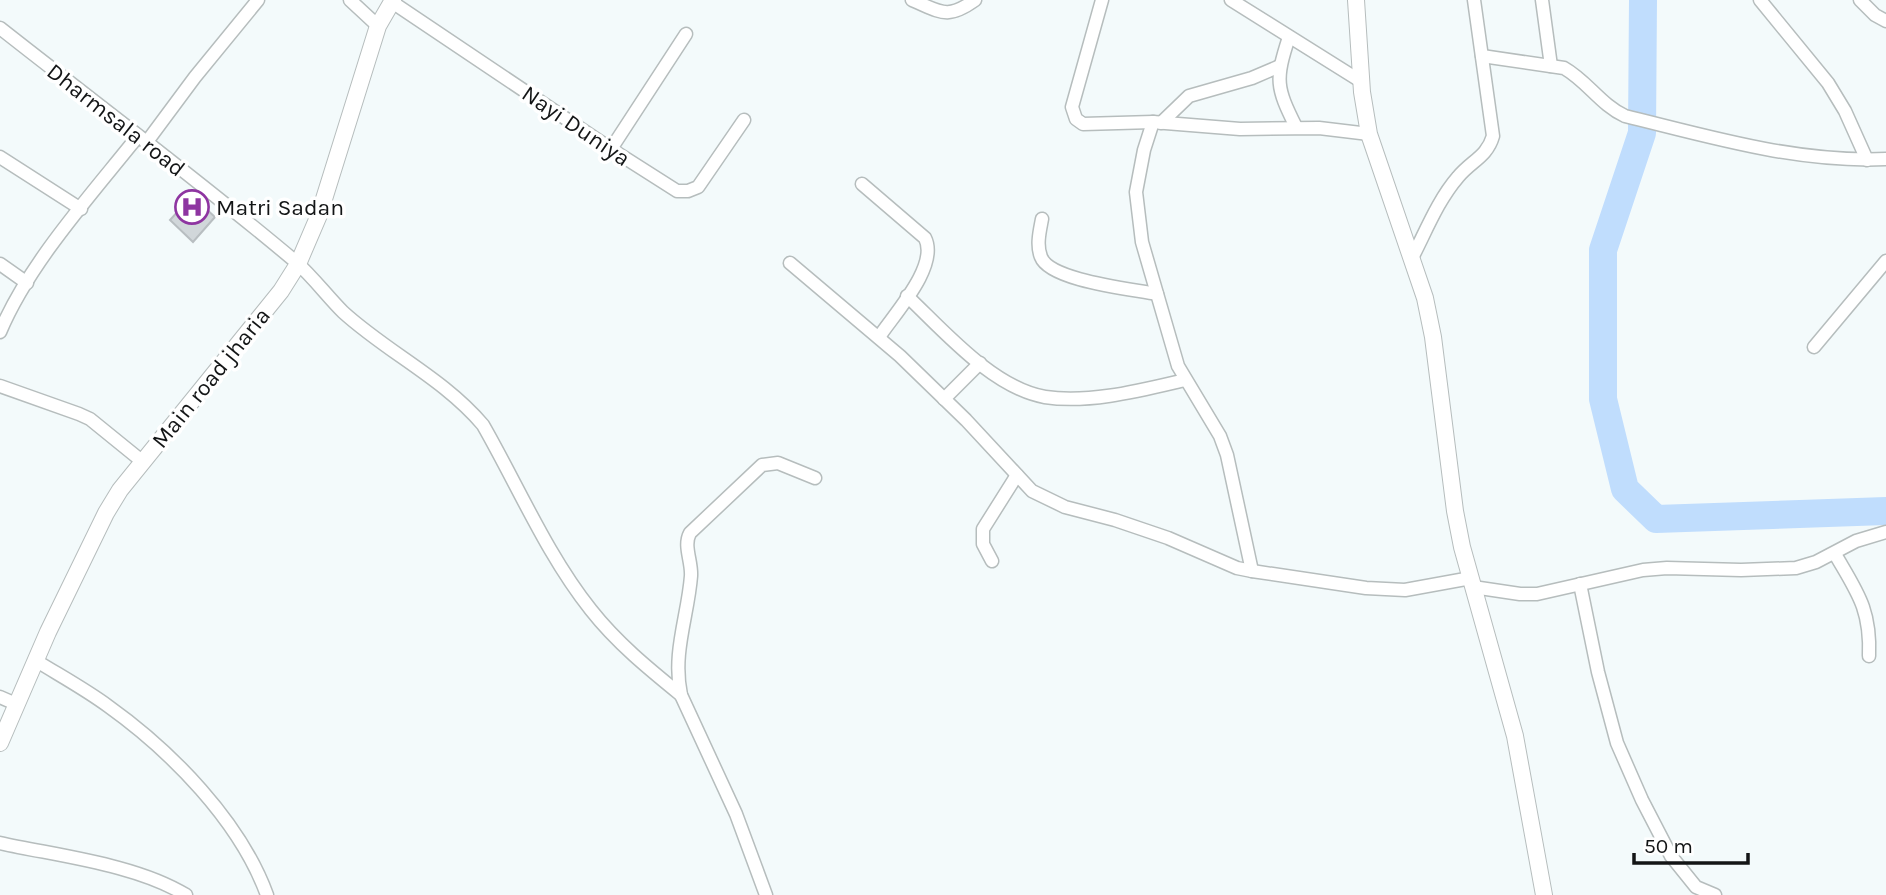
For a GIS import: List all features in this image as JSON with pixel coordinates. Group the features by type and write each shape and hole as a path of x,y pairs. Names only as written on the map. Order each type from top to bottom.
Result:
{"street":[{"path":"0,332 27,283 55,241 258,0"},
{"path":"349,0 378,26"},
{"path":"912,0 952,13 960,11 975,0"},
{"path":"1102,0 1072,107 1076,119 1083,124 1157,123 1240,129 1296,127 1369,134"},
{"path":"1231,0 1362,82"},
{"path":"1356,0 1369,134 1425,299 1433,337 1455,511 1472,583 1515,736 1544,895"},
{"path":"1412,258 1458,176 1485,154 1493,136 1474,0"},
{"path":"1542,0 1551,66"},
{"path":"1760,0 1828,83 1867,160"},
{"path":"1860,0 1875,15 1886,21"},
{"name":"Main road jharia","path":"0,743 35,660 106,513 120,490 281,291 298,264 319,215 378,26 392,1"},
{"name":"Nayi Duniya","path":"392,1 677,191 698,187 744,120"},
{"name":"Dharmsala road","path":"0,28 298,264 343,311 387,347 424,371 468,408 483,425 568,578 617,640 681,695"},
{"path":"611,149 686,34"},
{"path":"1289,37 1280,66 1279,83 1281,97 1296,127"},
{"path":"1482,56 1564,68 1575,74 1606,104 1625,116 1786,154 1831,159 1886,159"},
{"path":"1252,572 1227,455 1220,436 1185,380 1142,242 1136,192 1144,150 1157,123 1189,96 1252,78 1280,66"},
{"path":"0,157 81,209"},
{"path":"862,184 925,238 929,246 926,267 879,337"},
{"path":"1041,219 1041,257 1048,267 1073,277 1157,294"},
{"path":"1814,347 1886,261"},
{"path":"790,263 879,337 944,399 1032,491 1065,507 1142,528 1252,572 1366,588 1405,590 1472,583 1520,594 1537,594 1643,570 1781,570 1816,562 1856,541 1886,532"},
{"path":"0,264 27,283"},
{"path":"907,296 980,363 1016,386 1045,397 1110,395 1185,380"},
{"path":"944,399 980,363"},
{"path":"0,386 79,414 143,462"},
{"path":"766,895 736,814 681,695 677,662 691,574 686,543 690,533 762,465 778,463 815,478"},
{"path":"992,561 983,544 983,529 1017,475"},
{"path":"1835,554 1864,604 1868,620 1869,656"},
{"path":"1580,584 1598,672 1617,743 1671,856 1696,887 1715,895"},
{"path":"35,660 107,705 152,741 191,779 248,851 267,895"},
{"path":"0,697 16,704"},
{"path":"0,843 146,876 186,895"}],"building":[{"path":"192,196 215,217 193,242 170,220"}],"waterway":[{"path":"1643,0 1642,133 1603,250 1603,399 1625,489 1656,519 1886,511"}],"place":[{"name":"Matri Sadan","path":"192,207"}]}
